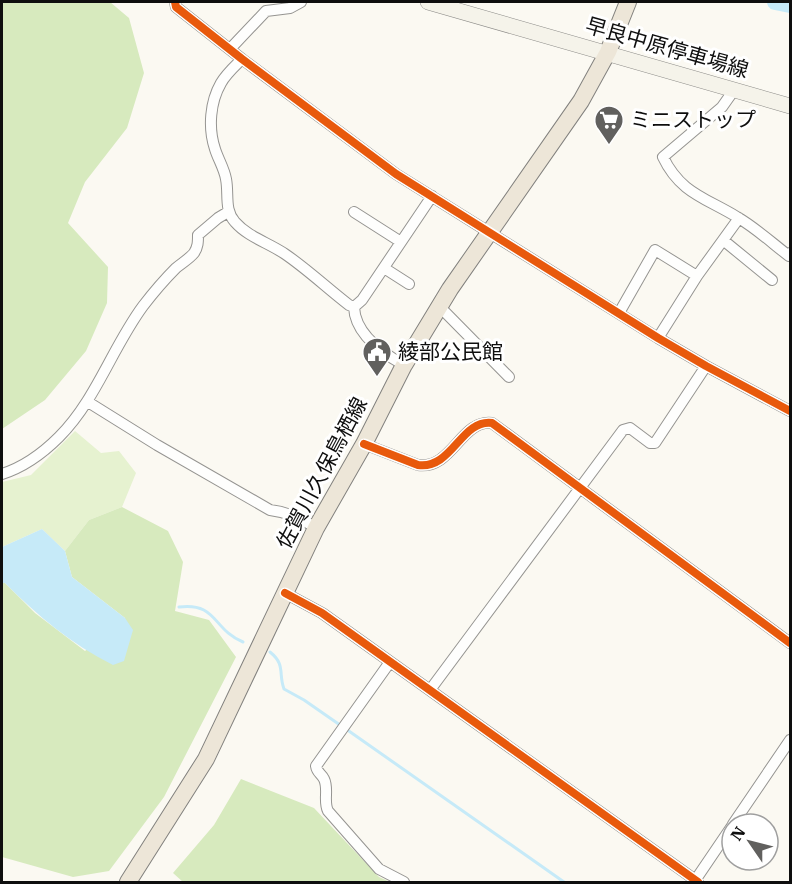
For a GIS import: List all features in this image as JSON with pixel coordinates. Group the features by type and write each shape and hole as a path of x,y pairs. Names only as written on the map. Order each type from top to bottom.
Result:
{"main road":[{"name":"早良中原停車場線","path":"428,2 790,106"},
{"name":"佐賀川久保鳥栖線","path":"128,882 206,759 316,528 364,444 404,365 490,231 569,119 608,52 628,2"}],"street":[{"path":"175,2 176,7 242,59 396,174 658,338 790,411"},
{"path":"230,49 266,11 290,8 301,2"},
{"path":"242,59 222,81 216,93 211,116 211,132 215,149 226,175 228,212 236,223 264,243 284,253 354,307"},
{"path":"734,90 722,107 663,157 670,172 690,192 739,218 789,256 790,253"},
{"path":"354,307 362,300 432,196"},
{"path":"2,474 26,465 58,438 88,402 128,329 144,306 174,270 193,253 198,244 198,236 228,212"},
{"path":"354,212 401,242"},
{"path":"658,338 697,276 739,218"},
{"path":"723,240 772,280"},
{"path":"619,314 655,250 697,276"},
{"path":"384,268 409,284"},
{"path":"440,306 508,377"},
{"path":"354,307 355,320 370,340 404,365"},
{"path":"430,690 623,430 630,428 650,443 655,443 706,366"},
{"path":"88,402 270,510 300,517 316,528"},
{"path":"364,444 427,467 446,456 471,429 492,423 790,643"},
{"path":"285,593 322,613 696,882 720,845"},
{"path":"390,662 316,766 324,779 326,788 324,804 328,811 379,869 404,882"},
{"path":"742,812 790,740"}],"green space":[{"path":"2,2 110,2 129,18 144,73 127,128 85,182 68,223 108,267 107,303 86,351 45,400 2,429"},
{"path":"75,431 101,453 119,451 136,473 122,507 89,520 65,551 42,529 2,547 2,482 31,475"},
{"path":"122,507 168,531 183,562 175,611 209,620 236,657 164,797 109,871 73,877 2,857 2,583 5,583 35,613 85,651 125,618 72,577 65,551 89,520"},
{"path":"241,779 314,808 379,877 390,882 183,882 173,873 214,825"}],"water":[{"path":"42,529 65,551 72,577 125,618 133,630 124,661 113,665 83,648 30,607 5,583 2,583 2,547"}],"waterway":[{"path":"775,2 790,5"},
{"path":"179,607 201,609 233,637 243,642"},
{"path":"270,652 280,665 284,689 340,725"},
{"path":"346,729 564,882"}],"cycle path":[{"path":"175,2 176,7 242,59 396,174 658,338 790,411"},
{"path":"364,444 418,465 430,464 440,460 472,429 481,424 492,423 790,643"},
{"path":"285,593 322,613 698,882"}],"place":[{"name":"ミニストップ","path":"609,146"},
{"name":"綾部公民館","path":"377,378"}]}
